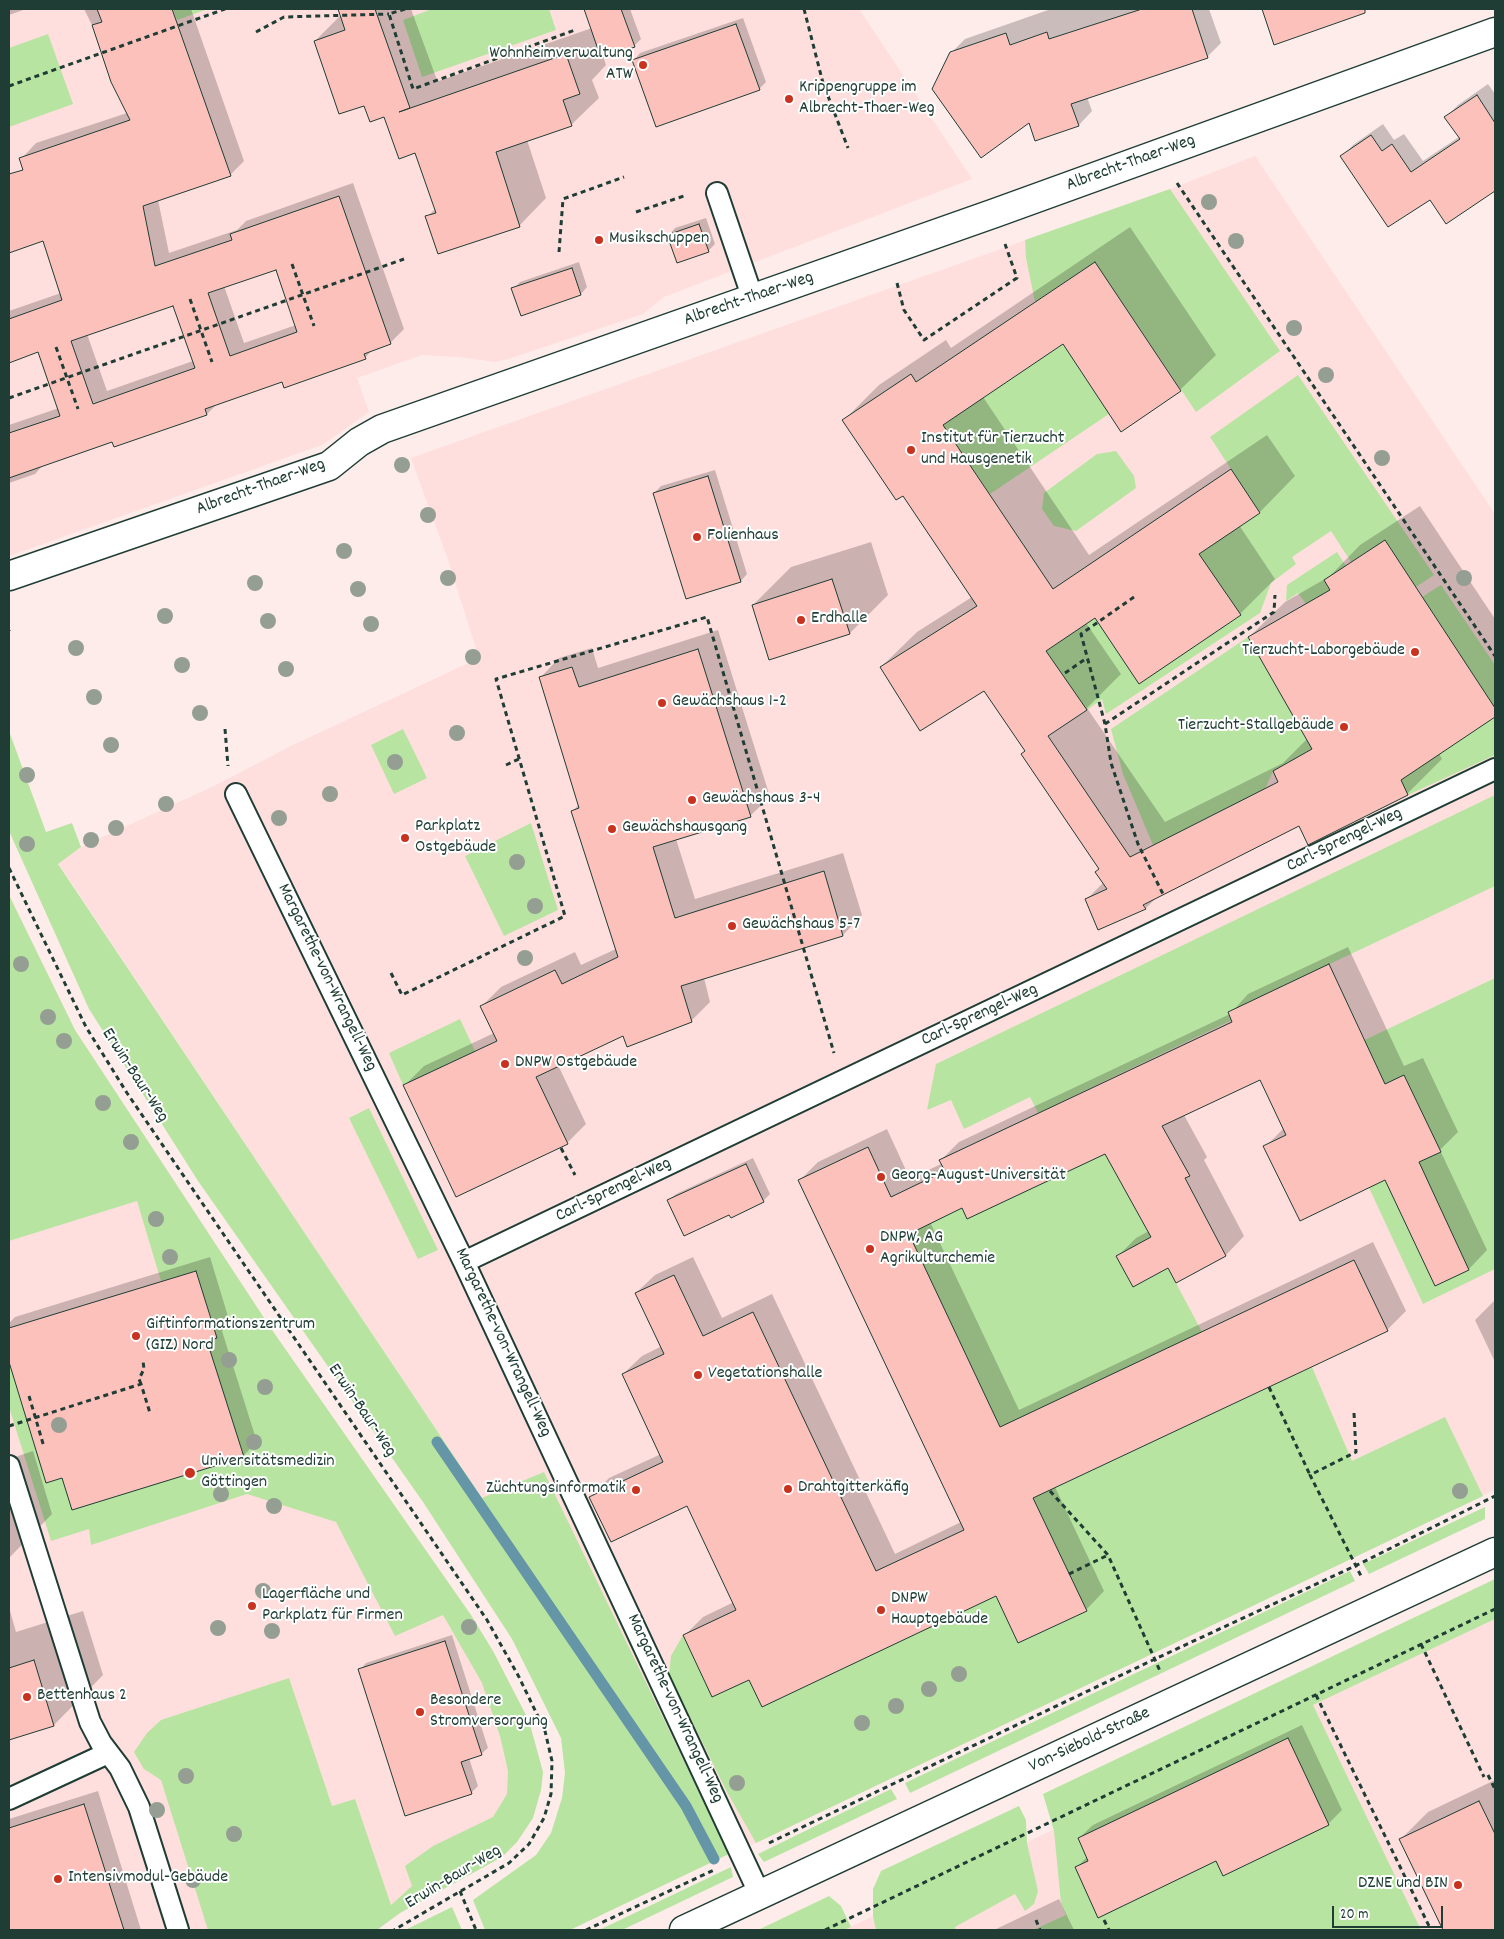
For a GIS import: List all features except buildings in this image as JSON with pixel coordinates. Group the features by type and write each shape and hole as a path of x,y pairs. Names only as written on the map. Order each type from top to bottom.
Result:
{"street":[{"name":"Albrecht-Thaer-Weg","path":"9,576 329,466 359,442 382,429 889,251 1495,32"},
{"name":"Von-Siebold-Straße","path":"684,1930 1495,1552"}],"lane":[{"path":"717,193 753,299"},
{"name":"Carl-Sprengel-Weg","path":"464,1262 1495,770"},
{"name":"Margarethe-von-Wrangell-Weg","path":"236,794 464,1262 760,1895"},
{"path":"9,1466 90,1722 95,1734 130,1787 139,1807 178,1930"},
{"path":"9,1799 108,1753"}],"path":[{"path":"9,86 225,9"},
{"path":"256,32 284,17 389,14 405,9"},
{"path":"804,9 823,83 848,148"},
{"path":"389,14 413,89 575,30"},
{"path":"1158,154 1495,656"},
{"path":"559,252 563,199 624,177"},
{"path":"636,212 704,189 717,193"},
{"path":"889,251 904,310 924,340 1017,278 995,213"},
{"path":"9,398 404,259"},
{"path":"292,264 314,326"},
{"path":"190,299 212,362"},
{"path":"56,346 78,410"},
{"path":"1105,724 1274,612 1275,595"},
{"path":"1134,597 1081,634 1105,724 1111,763 1138,844 1177,922"},
{"path":"391,973 402,996 565,916 496,679 707,617 842,1082"},
{"path":"1065,673 1087,658"},
{"path":"225,729 228,769"},
{"path":"506,765 519,758"},
{"name":"Erwin-Baur-Weg","path":"9,868 86,1027 127,1093 487,1620 520,1677 545,1731 552,1761 552,1794 544,1818 529,1844 509,1863 394,1930"},
{"path":"143,1361 144,1369 139,1379 150,1413"},
{"path":"9,1426 141,1384"},
{"path":"1269,1387 1375,1608"},
{"path":"29,1396 44,1446"},
{"path":"1310,1475 1356,1452 1354,1413"},
{"path":"1050,1491 1108,1555 1154,1659"},
{"path":"586,1930 1154,1659 1355,1566 1495,1496"},
{"path":"1069,1574 1108,1555"},
{"path":"825,1930 1495,1609"},
{"path":"1421,1644 1484,1777"},
{"path":"1316,1695 1431,1930"},
{"path":"1488,1775 1495,1789"},
{"path":"460,1891 476,1930"},
{"path":"1036,1920 1040,1930"},
{"path":"1104,1920 1109,1930"}],"shaded area":[{"path":"9,9 859,9 972,179 664,297 643,314 508,359 495,362 459,357 422,355 357,378 369,412 322,445 9,556"},
{"name":"Georg-August-Universität","path":"1255,156 1495,514 1495,1490 756,1843 729,1854 691,1803 482,1498 58,863 81,847 214,786 291,746 479,658 447,557 411,458 1170,189"},
{"name":"Universitätsmedizin Göttingen","path":"9,895 75,1030 272,1330 471,1615 493,1651 529,1721 543,1772 541,1790 533,1818 517,1842 502,1857 400,1913 377,1930 9,1930"},
{"path":"1495,1619 1495,1930 844,1930 1313,1705"}],"green space":[{"path":"173,9 208,9 177,20"},
{"path":"432,9 549,9 556,30 422,77 403,20"},
{"path":"48,34 73,104 9,127 9,48"},
{"path":"1170,189 1280,351 1196,412 1095,262 1035,302 1026,258 1025,240"},
{"path":"1063,344 1109,414 990,494 943,425"},
{"path":"1298,375 1434,575 1416,587 1385,540 1351,562 1331,531 1292,557 1296,564 1271,583 1260,613 1106,714 1102,699 1087,710 1046,651 1082,627 1076,617 1143,600 1102,628 1139,684 1241,615 1203,560 1170,582 1157,563 1203,551 1260,513 1210,437"},
{"path":"1116,451 1134,476 1136,488 1076,531 1054,526 1042,509 1044,493 1097,454"},
{"path":"1337,552 1346,566 1324,581 1439,754 1495,717 1495,755 1408,795 1374,723 1306,604 1298,593 1286,601 1287,585"},
{"path":"1441,585 1495,665 1495,708 1422,597"},
{"path":"1248,637 1301,729 1322,743 1273,771 1265,789 1153,845 1123,774 1111,729"},
{"path":"403,729 427,778 394,794 371,745"},
{"path":"9,731 46,832 72,823 81,847 58,864 482,1498 544,1472 729,1854 570,1930 485,1930 473,1900 536,1855 551,1833 562,1798 565,1773 561,1738 512,1639 423,1502 198,1181 89,1009 9,831"},
{"path":"1495,795 1495,886 1228,1012 1232,1020 1038,1113 1030,1097 964,1129 951,1100 927,1110 936,1064"},
{"path":"531,823 558,910 504,936 465,856"},
{"path":"9,895 75,1030 272,1330 471,1615 493,1651 529,1721 543,1772 541,1790 533,1818 517,1842 502,1857 400,1913 377,1930 208,1930 161,1780 144,1769 134,1752 147,1733 161,1720 289,1678 332,1806 355,1799 391,1905 412,1886 405,1866 433,1846 493,1817 507,1794 508,1771 500,1736 482,1683 443,1615 395,1636 336,1522 247,1494 91,1545 89,1529 51,1541 9,1407 9,1362 20,1398 217,1338 196,1271 161,1281 137,1201 9,1241"},
{"path":"1495,978 1495,1269 1423,1304 1312,1065"},
{"path":"460,1019 475,1051 403,1085 389,1053"},
{"path":"369,1108 438,1250 418,1259 349,1118"},
{"path":"1105,1154 1151,1237 1116,1256 1133,1287 1168,1268 1202,1332 1000,1427 909,1234 962,1208"},
{"path":"1312,1367 1352,1461 1445,1417 1483,1496 756,1843 727,1792 669,1675 671,1656 683,1635 712,1697 749,1680 762,1707 996,1596 1018,1643 1086,1611 1033,1498"},
{"path":"1485,1507 1485,1519 1369,1574 1363,1564"},
{"path":"1350,1571 1355,1581 910,1793 905,1783"},
{"path":"1495,1579 1495,1619 1313,1705 1421,1930 1033,1930 1066,1915 1061,1903 1054,1831 1043,1794"},
{"path":"891,1789 897,1799 764,1862 758,1854"},
{"path":"1019,1806 1026,1820 1027,1843 1038,1891 1034,1904 1025,1911 1015,1894 955,1927 956,1930 876,1930 873,1916 873,1889 881,1871"},
{"path":"731,1867 733,1877 622,1930 599,1930"},
{"path":"829,1896 841,1906 851,1927 844,1930 758,1930"},
{"path":"452,1907 462,1930 405,1930"}],"waterway":[{"path":"437,1442 686,1806 714,1859"}],"place":[{"name":"Wohnheimverwaltung ATW","path":"643,65"},
{"name":"Krippengruppe im Albrecht-Thaer-Weg","path":"789,99"},
{"name":"Musikschuppen","path":"599,240"},
{"name":"Institut für Tierzucht und Hausgenetik","path":"911,450"},
{"name":"Folienhaus","path":"697,537"},
{"name":"Erdhalle","path":"801,620"},
{"name":"Tierzucht-Laborgebäude","path":"1415,652"},
{"name":"Gewächshaus 1-2","path":"662,703"},
{"name":"Tierzucht-Stallgebäude","path":"1344,727"},
{"name":"Gewächshaus 3-4","path":"692,800"},
{"name":"Gewächshausgang","path":"612,829"},
{"name":"Parkplatz Ostgebäude","path":"405,838"},
{"name":"Gewächshaus 5-7","path":"732,926"},
{"name":"DNPW Ostgebäude","path":"505,1064"},
{"name":"Georg-August-Universität","path":"881,1177"},
{"name":"DNPW, AG Agrikulturchemie","path":"870,1249"},
{"name":"Giftinformationszentrum (GIZ) Nord","path":"136,1336"},
{"name":"Vegetationshalle","path":"698,1375"},
{"name":"Universitätsmedizin Göttingen","path":"190,1473"},
{"name":"Drahtgitterkäfig","path":"788,1489"},
{"name":"Züchtungsinformatik","path":"636,1490"},
{"name":"Lagerfläche und Parkplatz für Firmen","path":"252,1606"},
{"name":"DNPW Hauptgebäude","path":"881,1610"},
{"name":"Bettenhaus 2","path":"27,1697"},
{"name":"Besondere Stromversorgung","path":"420,1712"},
{"name":"Intensivmodul-Gebäude","path":"58,1879"},
{"name":"DZNE und BIN","path":"1458,1885"}]}
